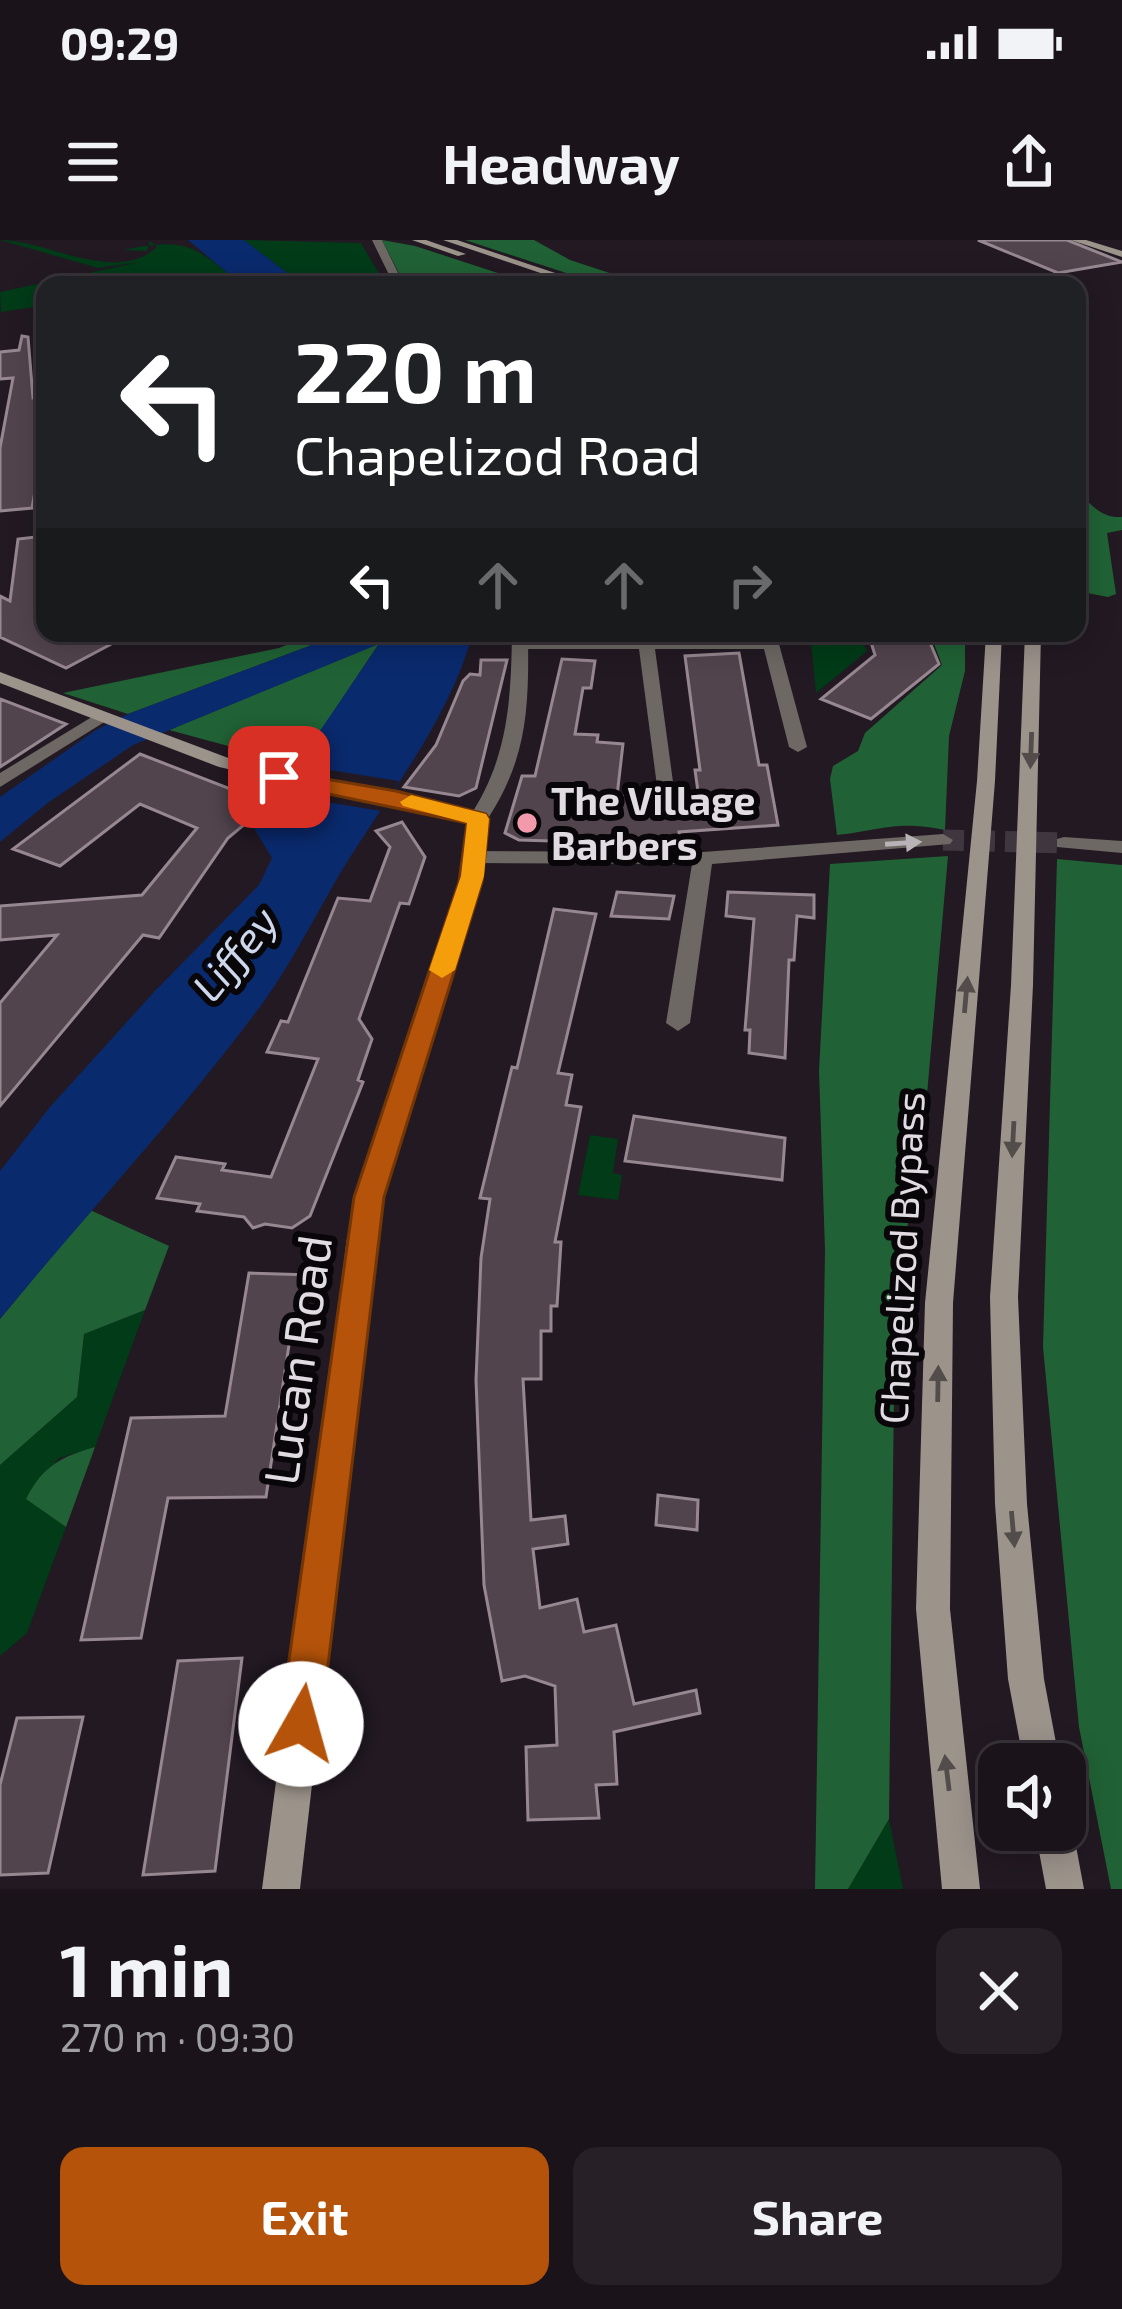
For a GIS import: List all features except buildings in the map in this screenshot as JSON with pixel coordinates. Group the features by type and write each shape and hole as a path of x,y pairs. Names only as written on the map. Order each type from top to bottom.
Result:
{"main road":[{"path":"417,240 527,276"},
{"path":"448,240 558,276"},
{"path":"1076,240 1122,254"},
{"name":"Chapelizod Bypass","path":"961,1889 933,1609 939,1303 986,782 994,642"},
{"path":"1034,642 1022,985 1004,1297 1011,1504 1026,1679 1038,1743"},
{"path":"0,677 162,740 279,777 396,798 478,819"},
{"name":"Lucan Road","path":"280,1889 369,1197 475,857 478,819"},
{"path":"1058,1851 1065,1889"}],"street":[{"path":"377,240 395,276"},
{"path":"478,819 495,796 516,744 522,702 520,642"},
{"path":"646,642 664,782"},
{"path":"774,642 798,747"},
{"path":"0,781 105,718"},
{"path":"475,857 703,858 943,839"},
{"path":"1064,843 1122,847"},
{"path":"678,1023 703,858"}],"green space":[{"path":"0,240 122,262 140,258 155,245 170,244 205,256 231,276 75,276 140,262 98,268"},
{"path":"244,240 361,243 381,276 291,276"},
{"path":"382,240 507,276 400,276"},
{"path":"465,240 534,240 570,260 619,276 575,276"},
{"path":"36,284 36,310 1,312 0,292"},
{"path":"1086,500 1103,514 1122,517 1122,530 1107,533 1116,594 1086,593"},
{"path":"294,642 320,642 128,714 63,693"},
{"path":"380,642 298,765 169,730"},
{"path":"811,642 862,642 867,651 816,693"},
{"path":"933,642 965,642 965,671 949,736 945,830 901,826 837,835 830,779 833,766 858,751 865,733 942,665"},
{"path":"948,856 925,1117 895,1305 889,1819 848,1889 815,1889 825,1250 819,1071 830,864"},
{"path":"1057,859 1122,865 1122,1889 1111,1889 1086,1743 1079,1727 1043,1347"},
{"path":"590,1135 618,1139 613,1173 622,1175 618,1200 578,1195"},
{"path":"90,1210 169,1246 145,1310 84,1334 77,1397 0,1465 0,1319"},
{"path":"145,1310 95,1447 59,1458 26,1498 66,1527 27,1633 0,1656 0,1465 77,1397 84,1334"},
{"path":"95,1447 66,1527 26,1499 54,1464"},
{"path":"889,1819 903,1889 848,1889"}],"water":[{"path":"188,240 244,240 291,276 231,276"},
{"name":"Liffey","path":"320,642 470,642 438,718 275,985 199,1085 0,1319 0,1171 50,1107 154,992 259,885 272,858 254,828 379,644 133,745 0,842 0,797 96,730"}],"pier":[{"path":"298,765 399,781 381,811 278,794"}],"tunnel":[{"path":"943,840 1064,843"}],"slow traffic":[{"path":"411,802 478,819 472,876 442,970"}],"place":[{"name":"The Village Barbers","path":"527,823"}],"route":[{"path":"279,777 396,798 478,819 471,882 369,1197 301,1724"}]}
